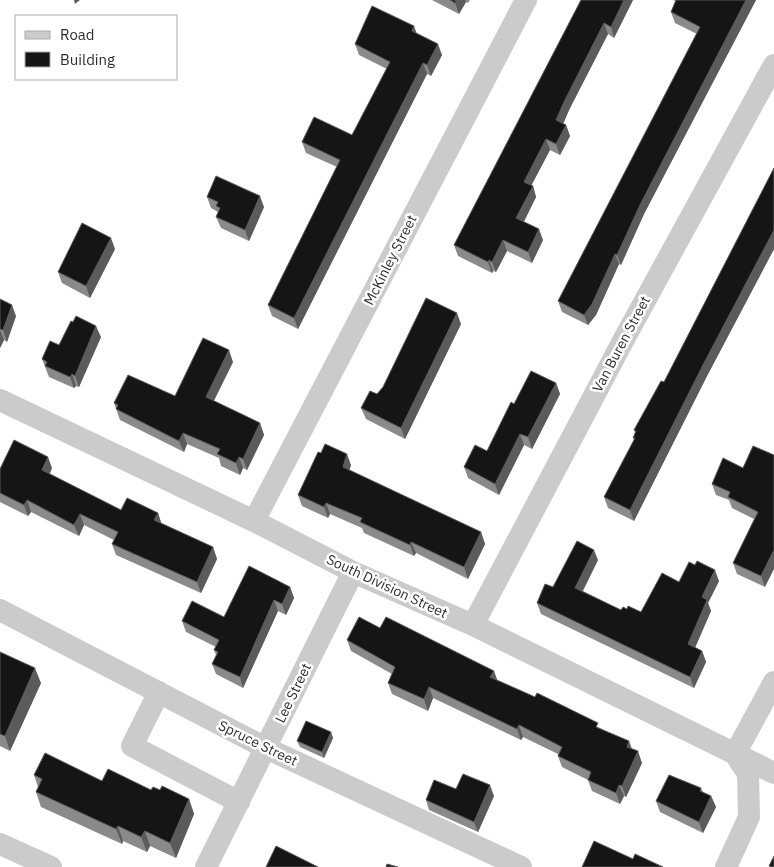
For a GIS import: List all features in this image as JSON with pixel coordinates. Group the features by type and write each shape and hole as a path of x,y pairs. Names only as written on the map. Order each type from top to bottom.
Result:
{"street":[{"name":"McKinley Street","path":"254,521 526,0"},
{"name":"Van Buren Street","path":"474,625 624,339 774,65"},
{"name":"South Division Street","path":"0,400 254,521 353,572 474,625 774,773"},
{"name":"Lee Street","path":"206,867 353,572"},
{"name":"Spruce Street","path":"0,610 266,748 522,867"},
{"path":"726,867 749,817 748,774 736,754 774,682"},
{"path":"159,692 132,746 239,802"},
{"path":"6,854 51,867"}],"building":[{"path":"581,0 624,0 611,27 604,23 565,100 556,120 566,125 556,144 546,139 524,182 533,186 516,218 539,229 528,252 503,240 492,262 489,260 488,262 454,245"},
{"path":"676,0 746,0 641,203 617,255 615,254 592,304 584,315 558,301 700,27 671,12"},
{"path":"372,6 414,26 412,31 438,44 427,65 423,63 294,318 268,305 340,160 302,142 314,117 352,135 390,62 355,44"},
{"path":"774,168 774,230 630,510 604,497 635,438 633,438 636,431 634,430 661,381 664,382"},
{"path":"216,176 260,196 245,230 216,217 220,208 216,206 218,202 207,197"},
{"path":"82,223 111,238 86,286 58,272"},
{"path":"426,298 457,313 401,428 361,408 370,391 377,394 383,387"},
{"path":"0,299 12,305 3,330 0,329"},
{"path":"76,316 96,326 75,376 72,374 70,377 45,366 47,362 42,359 50,341 59,345 71,321 73,322"},
{"path":"203,338 229,350 206,397 260,423 243,459 239,457 236,463 217,454 220,449 183,433 179,441 116,409 118,405 114,403 128,375 175,396"},
{"path":"531,371 556,383 528,437 520,434 495,484 464,467 475,445 487,451 511,402 514,404"},
{"path":"14,440 48,457 42,470 121,510 127,498 158,513 154,520 213,547 197,582 112,544 118,532 80,514 74,525 27,500 24,505 0,493 0,469"},
{"path":"325,444 347,454 343,467 481,532 464,567 411,542 410,545 360,522 362,518 326,503 324,507 298,495 318,452 321,453"},
{"path":"753,446 774,455 774,550 761,576 733,563 758,512 728,497 730,492 712,484 723,458 743,468"},
{"path":"577,541 594,550 575,588 621,610 623,607 627,609 628,606 641,612 662,573 679,582 689,562 695,565 697,561 715,570 702,597 707,600 688,644 702,651 690,677 537,603 545,584 553,587"},
{"path":"249,566 290,587 282,604 274,600 240,677 212,664 218,652 214,650 219,640 182,621 192,601 224,617"},
{"path":"359,617 380,628 386,617 494,671 490,677 535,697 537,693 598,723 596,727 629,741 627,747 638,751 622,786 619,785 616,793 588,780 591,772 558,756 562,747 519,725 517,729 429,687 424,699 388,683 395,667 347,640"},
{"path":"0,652 35,668 5,736 0,734"},
{"path":"306,721 331,732 322,752 297,741"},
{"path":"45,753 102,781 108,769 151,790 153,787 160,790 162,786 189,799 170,843 145,831 141,837 118,826 116,829 36,792 42,779 34,775"},
{"path":"463,774 490,785 474,822 426,800 434,780 456,789"},
{"path":"669,775 701,788 700,791 711,796 699,822 656,801"},
{"path":"594,841 633,859 635,854 663,867 582,867"},
{"path":"276,846 318,867 266,867"},
{"path":"774,856 774,867 769,866"},
{"path":"387,864 398,867 386,867"}]}
